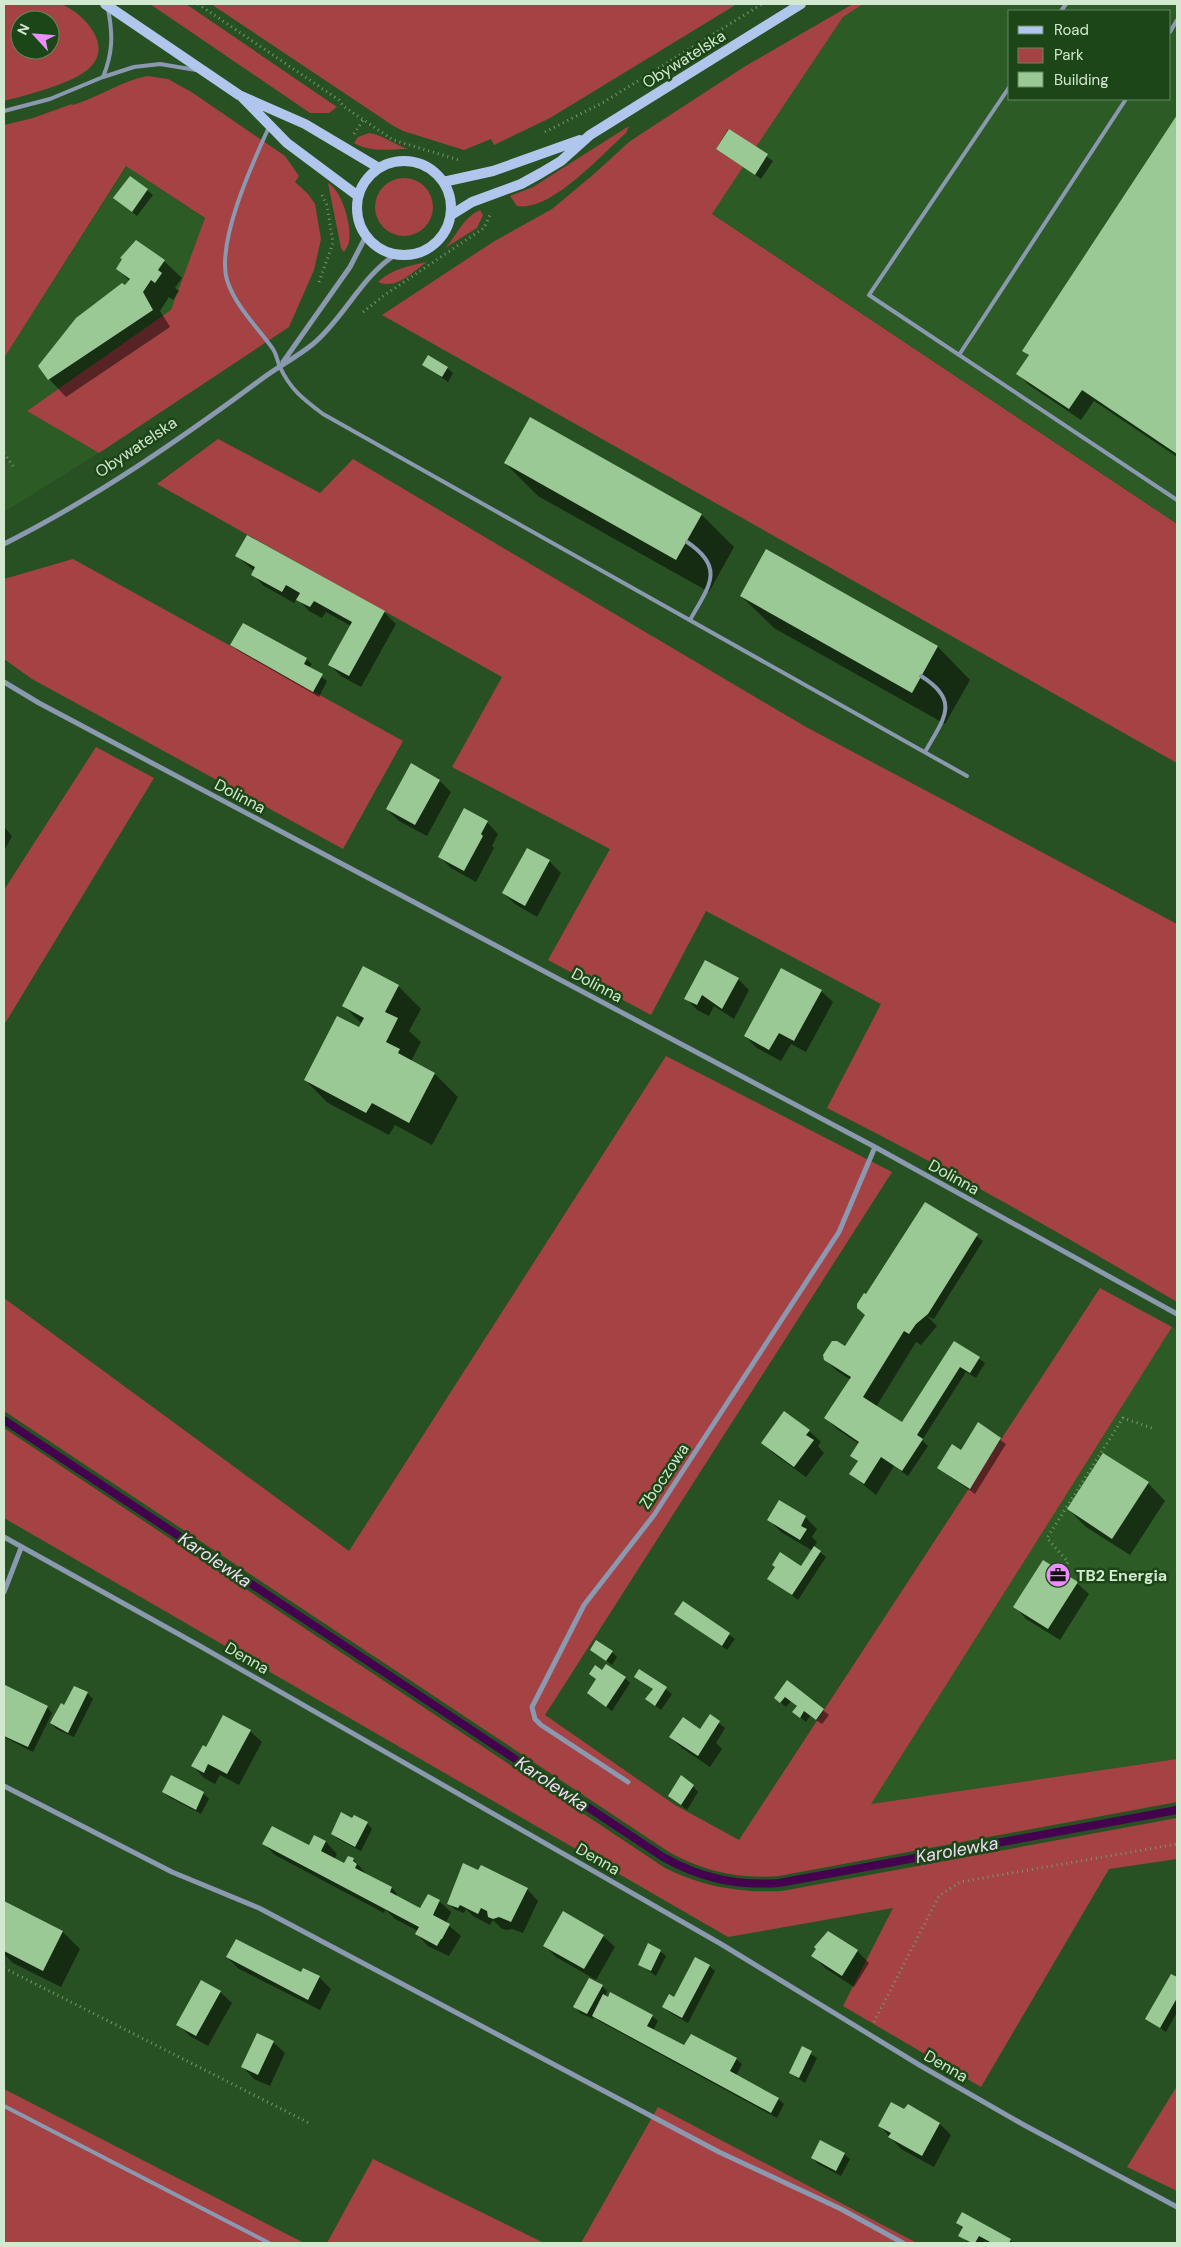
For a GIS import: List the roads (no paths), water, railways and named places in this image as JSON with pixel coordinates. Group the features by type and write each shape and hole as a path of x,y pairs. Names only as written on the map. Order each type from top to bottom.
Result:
{"main road":[{"path":"106,4 239,95 305,124 379,168"},
{"name":"Obywatelska","path":"451,215 472,202 521,184 541,173 560,161 584,139 801,4"},
{"path":"239,95 287,143 358,196"},
{"name":"Obywatelska","path":"443,182 493,171 584,139"},
{"path":"400,161 416,162 434,172 443,182 450,197 451,215 446,231 432,247 409,255 395,255 379,249 366,236 357,214 358,196 366,181 379,168 400,161"}],"street":[{"name":"Obywatelska","path":"280,366 350,267 366,236"},
{"name":"Obywatelska","path":"4,544 67,510 109,484 228,404 314,343 332,326 374,272 395,255"},
{"name":"Dolinna","path":"4,682 39,703 875,1147 1177,1314"},
{"name":"Zboczowa","path":"628,1782 541,1725 535,1719 532,1707 584,1605 654,1515 839,1232 875,1147"},
{"name":"Denna","path":"4,1537 200,1646 721,1944 868,2034 1016,2120 1177,2208"},
{"path":"4,1592 21,1548"},
{"path":"4,1786 172,1872 259,1908 719,2152 841,2209 903,2243"}],"lane":[{"path":"103,77 109,63 112,48 112,33 106,4"},
{"path":"4,111 50,99 103,77 134,67 160,64 205,72"},
{"path":"1008,89 869,295 1177,500"},
{"path":"959,355 1125,100"},
{"path":"269,127 231,225 225,263 227,282 235,298 276,354 290,386 302,398 323,414 967,776"},
{"path":"687,542 707,558 711,568 707,590 690,620"},
{"path":"922,676 936,685 942,692 946,702 942,722 925,752"},
{"path":"4,2106 269,2243"}],"waterway":[{"name":"Karolewka","path":"4,1420 663,1857 705,1875 733,1882 779,1883 1177,1810"}],"place":[{"name":"TB2 Energia","path":"1058,1575"}]}
